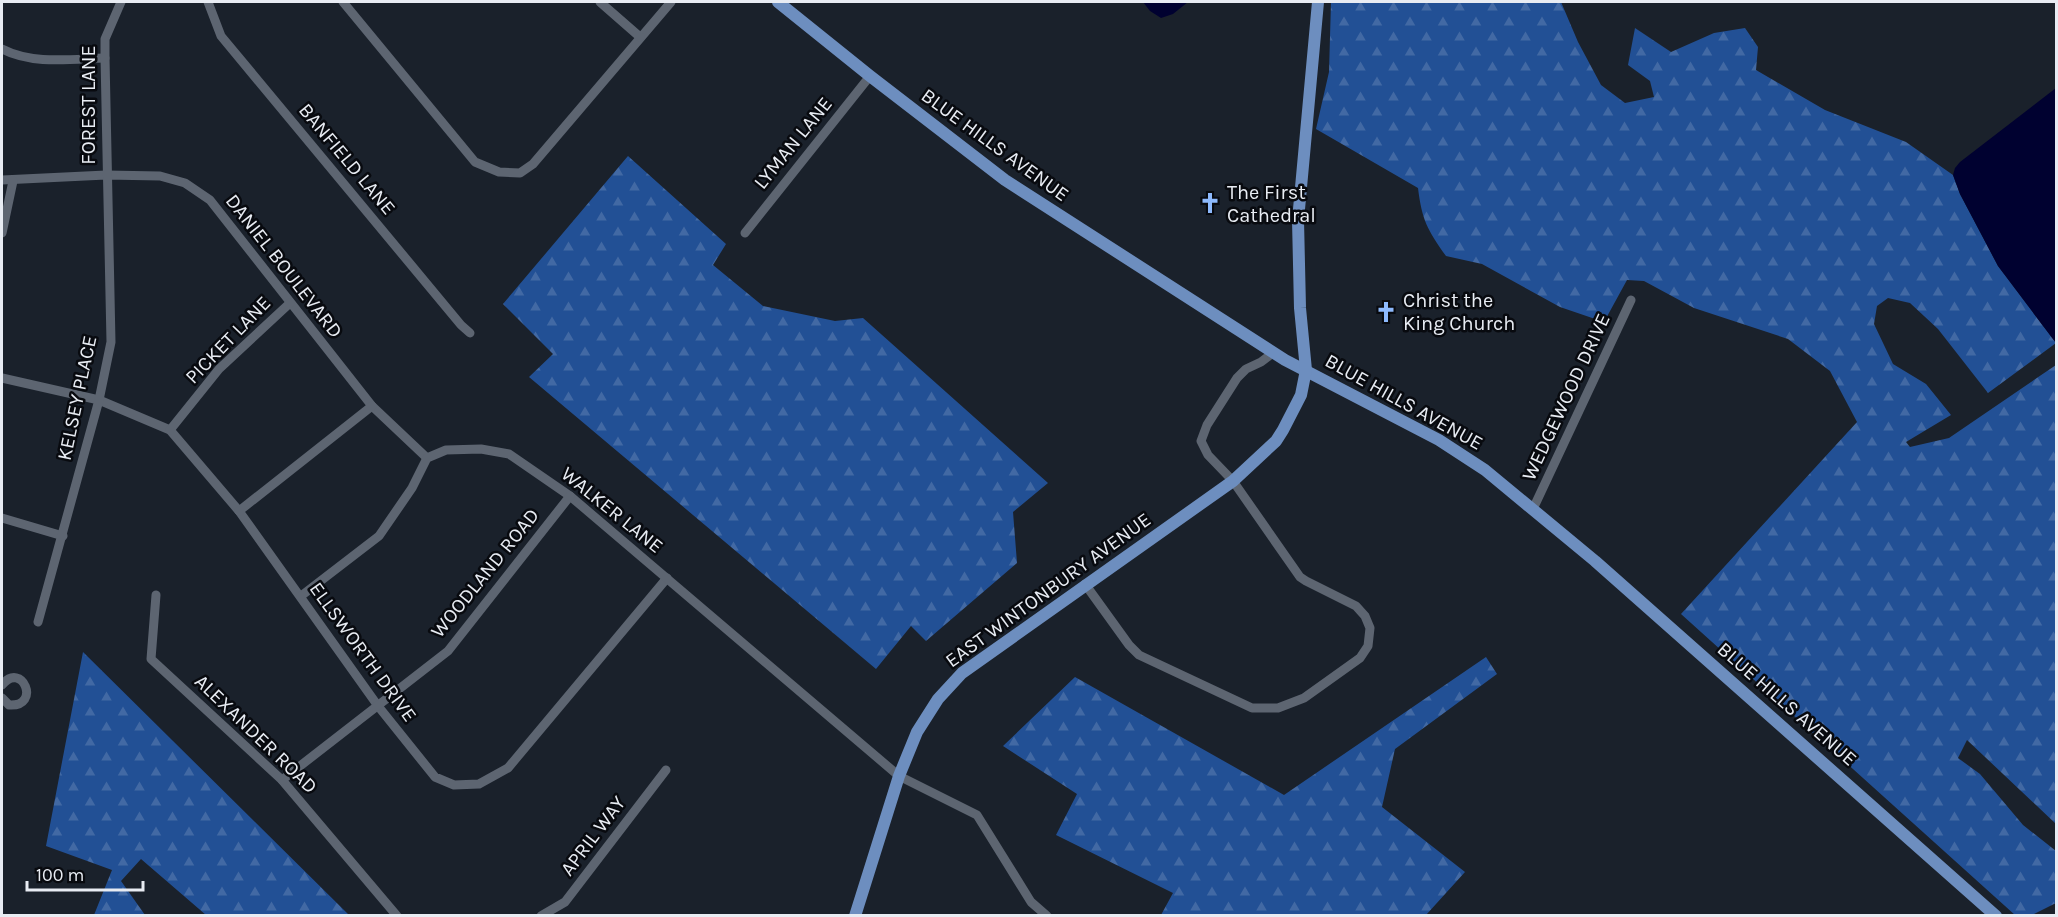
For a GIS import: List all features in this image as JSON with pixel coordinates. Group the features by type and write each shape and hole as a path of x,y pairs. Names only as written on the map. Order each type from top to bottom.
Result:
{"main road":[{"name":"BLUE HILLS AVENUE","path":"778,2 1005,180 1274,352 1440,440 1485,470 1596,561 1996,915"},
{"path":"1306,370 1300,308 1298,220 1318,2"},
{"name":"EAST WINTONBURY AVENUE","path":"855,915 899,776 917,732 938,699 962,673 1233,481 1260,457 1279,436 1300,395 1306,370"}],"street":[{"name":"FOREST LANE","path":"106,175 105,39 121,2"},
{"name":"BANFIELD LANE","path":"208,2 221,36 470,333"},
{"path":"343,2 475,162 499,172 520,173 533,164 671,2"},
{"path":"600,2 640,37"},
{"path":"2,49 39,60 105,58"},
{"name":"LYMAN LANE","path":"745,233 870,76"},
{"name":"DANIEL BOULEVARD","path":"2,180 106,175 160,176 185,183 210,200 372,406 427,458"},
{"name":"KELSEY PLACE","path":"38,622 99,400 111,342 106,175"},
{"path":"2,233 13,181"},
{"name":"WEDGEWOOD DRIVE","path":"1533,509 1631,300"},
{"name":"PICKET LANE","path":"170,430 219,369 290,303"},
{"path":"1085,584 1129,645 1147,661 1252,708 1272,709 1304,699 1360,658 1370,641 1370,625 1362,611 1353,604 1300,577 1233,481 1204,449 1201,441 1202,434 1237,378 1246,369 1261,362 1274,352"},
{"name":"ELLSWORTH DRIVE","path":"2,378 99,400 170,430 239,511 378,706 435,777 454,784 479,784 508,768 667,578"},
{"path":"239,511 372,406"},
{"name":"WALKER LANE","path":"427,458 446,450 481,449 509,454 570,496 899,776 977,815 1031,902 1047,915"},
{"path":"301,596 379,536 412,488 427,458"},
{"name":"WOODLAND ROAD","path":"282,780 448,651 570,496"},
{"path":"2,519 63,536"},
{"name":"ALEXANDER ROAD","path":"156,595 152,659 282,780 397,915"},
{"path":"2,685 6,680 15,678 23,682 27,690 25,699 18,704 9,705 2,698"},
{"name":"APRIL WAY","path":"541,915 565,903 666,770"}],"green space":[{"path":"1331,2 1561,2 1578,42 1601,85 1625,103 1654,97 1650,81 1628,65 1635,28 1671,52 1714,33 1745,28 1758,47 1756,70 1825,110 1906,142 1953,175 1960,194 1998,266 2056,343 1988,393 1938,329 1910,303 1888,298 1877,306 1874,324 1893,364 1926,384 1951,415 1906,442 1910,447 1949,438 2056,365 2056,824 1967,740 1958,758 1980,774 2023,825 2056,851 2056,903 2032,915 2015,915 1681,614 1857,422 1830,371 1788,339 1694,308 1644,281 1627,280 1604,322 1560,307 1482,264 1446,256 1426,224 1418,188 1316,129 1329,72"},
{"path":"628,156 726,244 713,265 763,306 835,321 863,318 1048,483 1013,512 1017,563 926,641 911,626 876,669 529,377 553,354 503,304"},
{"path":"83,652 349,915 206,915 141,859 121,881 145,915 94,915 112,870 46,846"},
{"path":"1486,657 1497,674 1395,749 1382,807 1465,872 1426,915 1161,915 1173,893 1056,835 1077,794 1003,746 1075,677 1284,795"}],"shaded area":[{"path":"1143,2 1188,2 1173,14 1161,18 1150,11"},
{"path":"2056,88 2056,343 1998,266 1960,194 1953,175 1960,162"}],"place":[{"name":"The First Cathedral","path":"1210,203"},
{"name":"Christ the King Church","path":"1386,312"}]}
